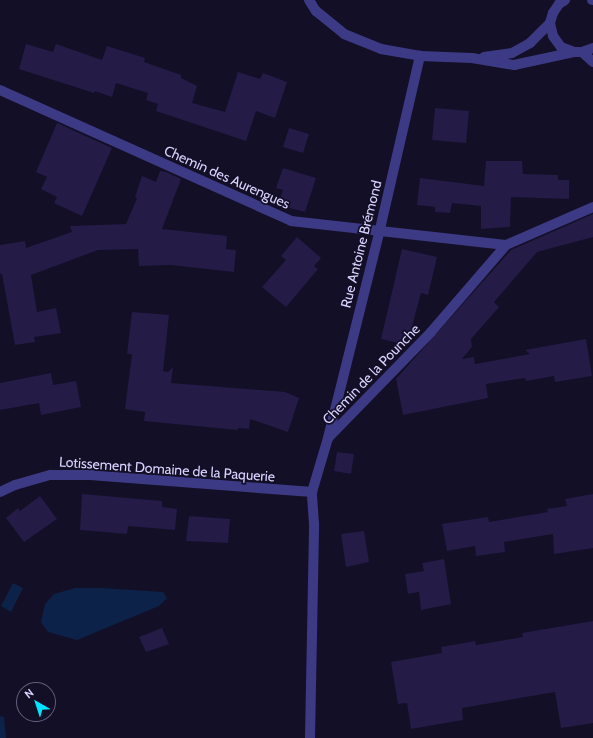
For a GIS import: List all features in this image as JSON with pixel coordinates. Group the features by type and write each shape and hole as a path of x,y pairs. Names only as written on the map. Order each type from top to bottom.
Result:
{"street":[{"path":"309,0 316,11 344,34 381,49 420,56 472,58 514,65 593,48"},
{"path":"472,58 512,53 530,43 550,23 553,13 559,4 565,0"},
{"path":"550,23 553,36 561,47 578,52 593,62"},
{"name":"Rue Antoine Brémond","path":"328,438 380,229 420,56"},
{"name":"Chemin des Aurengues","path":"0,90 291,221 380,229 506,245"},
{"path":"506,245 593,207"},
{"name":"Chemin de la Pounche","path":"310,738 314,524 312,492 328,438 431,332 506,245"},
{"name":"Lotissement Domaine de la Paquerie","path":"0,492 15,485 51,475 90,475 312,492"}],"water":[{"path":"13,583 23,588 11,612 1,606"},
{"path":"75,588 163,592 167,598 159,606 77,640 48,632 41,622 45,604 54,594"},
{"path":"0,716 4,717 6,738 0,738"}],"building":[{"path":"26,44 53,52 56,44 102,60 107,46 145,58 144,62 181,75 181,78 197,86 192,103 225,112 238,72 260,79 263,73 287,82 275,118 256,111 246,141 156,111 158,104 146,100 148,93 116,83 112,97 95,91 94,93 19,69"},
{"path":"435,108 469,111 466,143 432,140"},
{"path":"57,123 112,148 82,216 54,203 57,197 41,189 47,177 36,172"},
{"path":"289,128 309,134 303,153 283,147"},
{"path":"486,161 522,161 523,174 558,175 558,180 569,180 569,199 511,197 510,227 481,229 481,206 452,203 450,213 435,212 435,207 417,205 420,178 484,186"},
{"path":"283,168 316,178 305,212 278,205 283,190 276,188"},
{"path":"160,171 166,172 181,179 162,229 227,236 226,249 236,250 234,272 171,265 139,266 138,249 98,250 31,275 37,312 56,308 61,333 34,337 35,342 15,345 2,274 0,274 0,245 25,241 26,248 72,232 70,226 126,224 137,198 135,197 142,176 156,182"},
{"path":"593,214 593,237 537,252 494,302 499,307 471,339 472,347 462,359 474,357 475,364 530,354 525,350 586,339 592,376 555,382 554,376 526,381 525,378 486,384 488,398 403,415 396,379 511,250"},
{"path":"297,237 321,258 314,266 318,269 286,307 262,287 286,260 281,256"},
{"path":"402,249 437,257 428,295 421,293 407,345 381,339"},
{"path":"132,312 169,315 163,371 168,372 173,367 171,383 285,392 299,398 288,432 250,419 249,429 238,428 238,430 144,421 145,412 125,409 132,354 127,354"},
{"path":"51,373 53,385 76,381 81,407 41,415 39,403 0,410 0,383"},
{"path":"337,452 354,454 351,474 334,471"},
{"path":"82,494 162,501 162,507 177,509 175,530 128,526 127,534 80,530"},
{"path":"593,494 593,548 554,554 553,534 504,542 505,552 476,556 475,546 447,551 442,524 488,517 489,522 548,512 547,509 567,506 565,499"},
{"path":"40,496 57,519 24,542 6,518 18,508 20,511"},
{"path":"189,516 230,519 228,543 186,541"},
{"path":"364,531 369,562 346,567 341,534"},
{"path":"444,559 451,604 421,610 419,592 408,594 405,574 424,571 422,563"},
{"path":"593,621 593,723 561,728 555,692 462,708 463,720 411,729 407,703 398,704 391,662 442,653 441,647 475,641 476,645 523,637 522,633"},
{"path":"162,628 169,644 146,652 139,637"}]}
